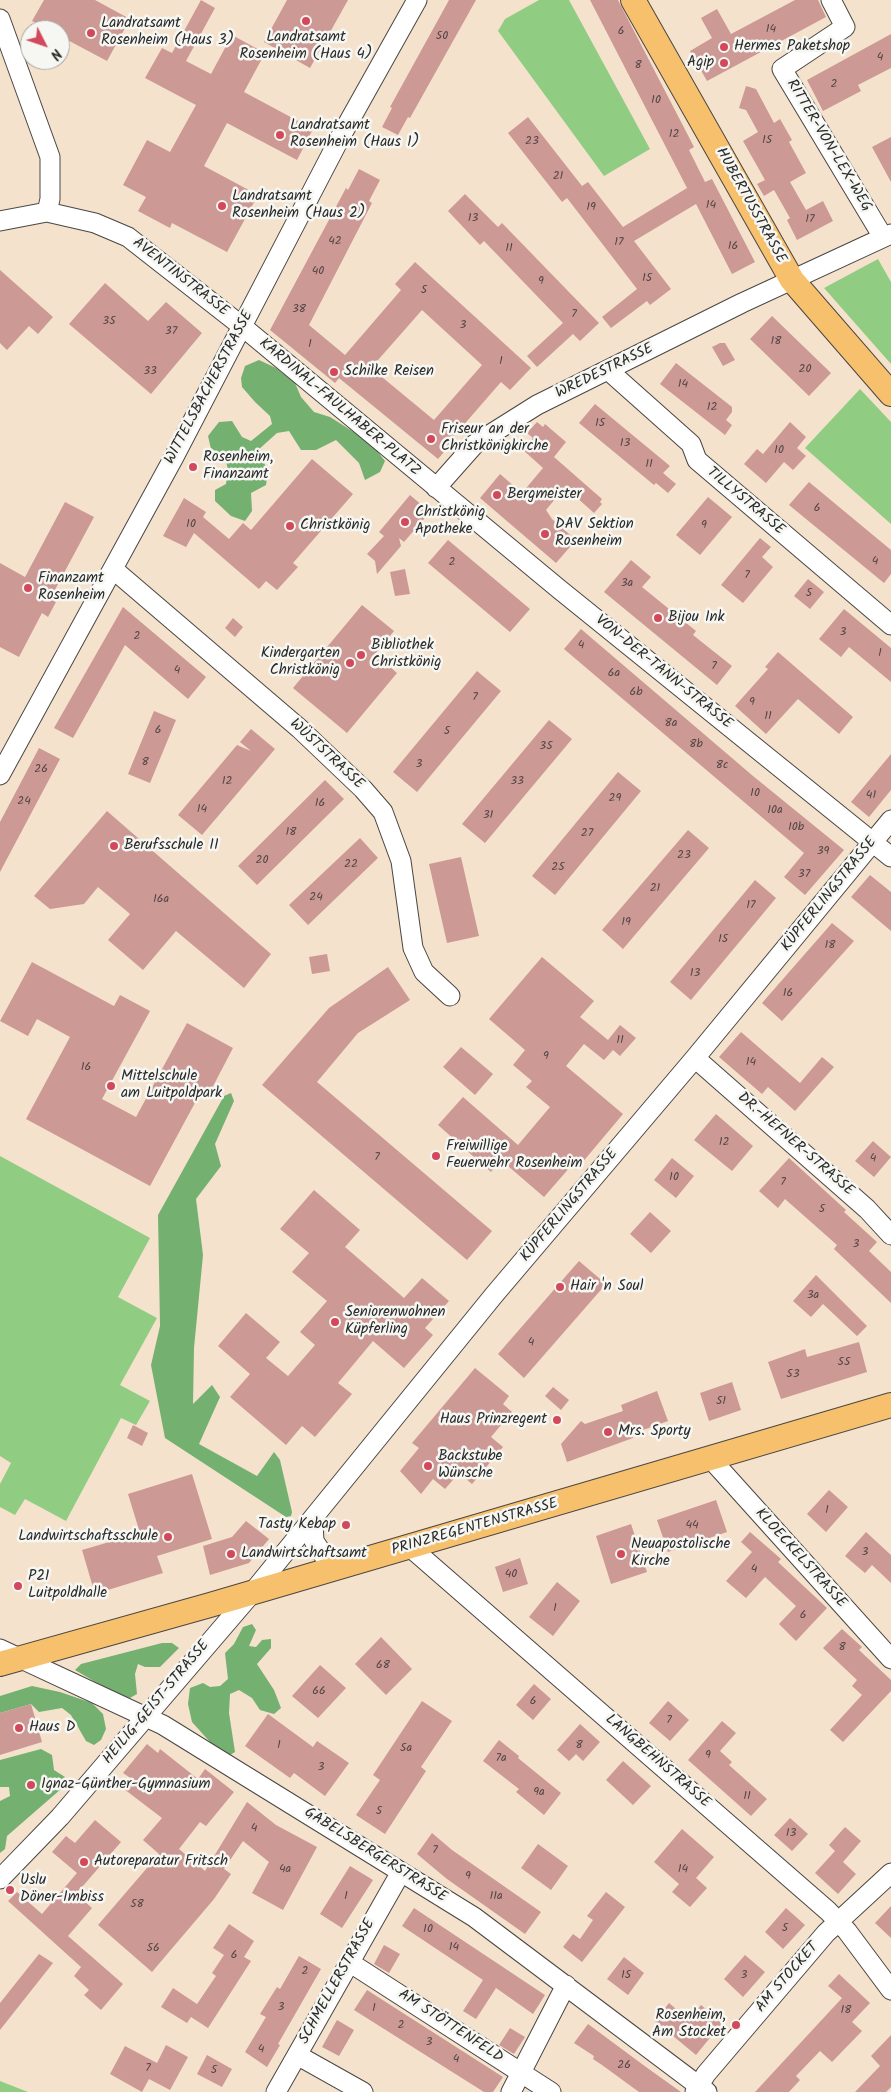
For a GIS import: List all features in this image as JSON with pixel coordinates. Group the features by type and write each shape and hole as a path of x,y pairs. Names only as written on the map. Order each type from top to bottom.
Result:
{"main road":[{"name":"HUBERTUSSTRASSE","path":"633,0 792,280 891,394"},
{"name":"PRINZREGENTENSTRASSE","path":"7,1657 252,1593 891,1405"}],"street":[{"name":"WITTELSBACHERSTRASSE","path":"0,775 243,327 342,134 417,0"},
{"name":"RITTER-VON-LEX-WEG","path":"831,0 845,27 782,69 887,236"},
{"path":"0,19 50,157 50,199 47,212"},
{"name":"AVENTINSTRASSE","path":"0,221 47,212 95,223 128,237 243,327"},
{"name":"WREDESTRASSE","path":"436,488 474,444 537,405 792,280 887,236"},
{"name":"KARDINAL-FAULHABER-PLATZ","path":"243,327 436,488"},
{"name":"TILLYSTRASSE","path":"609,371 691,444 697,460 891,626"},
{"name":"VON-DER-TANN-STRASSE","path":"436,488 891,857"},
{"name":"WÜSTSTRASSE","path":"113,569 300,729 363,789 383,812 401,861 412,948 424,972 450,996"},
{"name":"KÜPFERLINGSTRASSE","path":"252,1593 494,1295 695,1058 891,820"},
{"name":"DR.-HEFNER-STRASSE","path":"695,1058 868,1209 891,1235"},
{"name":"KLOECKELSTRASSE","path":"710,1458 891,1659"},
{"path":"316,1515 313,1523 314,1542 326,1559 341,1567"},
{"name":"LANGBEHNSTRASSE","path":"410,1547 837,1921 891,1990"},
{"name":"HEILIG-GEIST-STRASSE","path":"0,1880 60,1817 252,1593"},
{"name":"GABELSBERGERSTRASSE","path":"7,1657 146,1716 474,1917 566,1985 700,2090"},
{"name":"SCHMELLERSTRASSE","path":"276,2092 401,1872"},
{"name":"AM STOCKET","path":"700,2090 743,2030 837,1921 891,1873"},
{"name":"AM STÖTTENFELD","path":"349,1962 551,2092"},
{"path":"511,2092 566,1985"},
{"path":"297,2055 364,2092"}],"green space":[{"path":"539,0 569,0 650,149 604,176 498,31 505,19"},
{"path":"878,259 891,282 891,364 824,288"},
{"path":"259,360 276,368 295,383 301,397 314,412 330,417 371,443 385,461 380,472 365,480 359,463 336,440 316,450 301,450 289,431 277,433 257,451 268,470 266,485 251,493 252,511 245,521 231,516 215,501 215,490 226,484 228,471 225,455 211,449 208,436 219,422 232,421 242,437 251,441 272,424 270,416 242,387 241,378 245,366"},
{"path":"860,389 891,422 891,524 805,448"},
{"path":"231,1093 234,1101 215,1144 221,1166 196,1199 203,1255 194,1348 193,1404 212,1385 220,1397 199,1444 257,1476 274,1452 280,1460 292,1512 291,1516 286,1517 165,1438 151,1365 160,1326 158,1215 224,1096"},
{"path":"0,1156 150,1238 118,1297 157,1318 120,1385 150,1401 136,1425 121,1418 66,1521 25,1499 15,1515 0,1507 0,1484 11,1463 0,1456"},
{"path":"252,1624 256,1630 249,1646 256,1647 262,1640 271,1639 271,1648 257,1664 274,1690 281,1708 274,1714 260,1710 252,1698 239,1690 230,1694 229,1713 235,1752 230,1755 219,1752 192,1722 188,1704 190,1688 203,1683 210,1687 220,1686 228,1679 225,1653 234,1644 243,1627"},
{"path":"162,1643 172,1643 179,1648 160,1667 145,1667 138,1664 135,1674 137,1694 130,1698 121,1697 75,1670 81,1664"},
{"path":"32,1686 60,1692 92,1703 103,1714 106,1729 101,1740 94,1745 86,1741 71,1715 62,1708 39,1712 31,1704 0,1713 0,1696"},
{"path":"41,1749 52,1755 54,1770 65,1777 61,1789 7,1836 5,1849 0,1853 0,1801 10,1796 9,1787 0,1787 0,1760"},
{"path":"0,2081 28,2092 0,2092"}],"building":[{"name":"Landratsamt Rosenheim (Haus 3)","path":"44,0 95,0 130,19 107,61 70,41 70,20 33,20"},
{"name":"Landratsamt Rosenheim (Haus 1)","path":"201,0 215,8 186,61 211,74 232,35 265,53 244,92 313,129 297,160 227,123 204,166 258,195 227,252 172,223 170,228 138,211 146,197 123,185 147,140 170,152 196,105 145,78 162,48 172,53"},
{"name":"Landratsamt Rosenheim (Haus 4)","path":"287,0 348,0 310,68 264,42"},
{"path":"449,0 476,0 410,118 408,117 398,135 382,127 392,108 390,107"},
{"path":"590,0 618,0 694,147 689,150 705,182 712,179 755,262 732,274 696,204 634,241 671,289 650,305 647,301 611,328 602,317 637,289 567,198 562,202 508,133 528,117 582,186 588,182 623,227 687,188"},
{"path":"795,0 818,0 826,17 707,81 690,51 712,38 701,18 717,9 731,34"},
{"path":"891,34 891,68 858,85 861,91 823,111 807,80"},
{"path":"746,86 756,89 774,123 780,119 792,140 789,142 806,173 790,182 806,210 823,201 833,221 797,240 787,220 790,218 774,190 764,196 757,184 765,180 743,141 758,132 746,110 739,108"},
{"path":"891,137 891,182 872,147"},
{"path":"359,169 380,180 369,201 372,203 309,325 345,355 401,290 395,284 415,262 531,368 510,390 501,382 454,436 456,438 438,459 339,378 335,383 270,330 346,188 348,190","holes":["422,310 482,365 434,420 371,368"]},
{"path":"465,194 498,227 502,223 599,323 580,341 573,334 537,367 527,356 563,323 484,241 480,245 448,211"},
{"path":"0,270 53,317 38,334 29,326 7,350 0,343"},
{"path":"105,283 148,321 166,302 202,333 151,394 69,324"},
{"path":"772,316 831,373 809,396 750,339"},
{"path":"725,343 735,360 723,366 712,347"},
{"path":"676,363 732,407 732,412 726,420 732,425 725,435 660,384"},
{"path":"595,404 670,466 663,473 676,484 668,493 656,483 654,485 579,423"},
{"path":"537,422 543,427 545,424 566,442 554,457 602,499 600,502 602,504 594,513 565,487 546,510 552,519 576,540 556,563 480,498 500,474 522,493 543,468 522,449 533,438 527,433"},
{"path":"790,422 806,437 797,448 806,456 793,470 784,462 766,483 744,464 757,449 763,454"},
{"name":"Christkönig","path":"312,459 353,494 293,563 298,567 277,590 266,581 259,589 194,533 186,547 163,536 184,498 206,512 203,517 229,539 243,523 251,530"},
{"path":"809,482 891,550 891,574 884,583 789,505"},
{"name":"Christkönig Apotheke","path":"410,495 430,512 404,542 399,538 401,546 377,574 375,561 367,554 384,536 379,532"},
{"path":"708,497 732,517 700,555 676,535"},
{"name":"Finanzamt Rosenheim","path":"65,502 94,517 50,599 56,602 48,617 42,613 19,657 0,647 0,563 25,577"},
{"path":"760,538 771,547 762,557 773,567 743,603 721,585"},
{"path":"448,540 530,609 510,632 428,563"},
{"path":"631,560 651,577 642,587 696,631 693,635 732,666 717,685 604,592"},
{"path":"405,569 410,594 395,596 390,572"},
{"path":"808,579 824,592 810,609 794,596"},
{"name":"Kindergarten Christkönig","path":"362,605 394,631 375,654 397,673 347,733 293,688"},
{"path":"123,607 206,677 188,699 125,645 73,738 54,728"},
{"path":"844,609 891,648 891,682 849,647 841,657 819,639"},
{"path":"233,618 243,627 235,637 225,628"},
{"path":"581,629 753,776 844,850 805,895 784,877 804,853 564,649"},
{"path":"778,652 853,717 839,734 798,699 766,734 735,706 768,669 765,667"},
{"path":"477,671 501,691 417,792 393,772"},
{"path":"154,711 176,720 150,783 128,774"},
{"path":"549,720 572,739 485,843 462,824"},
{"path":"251,729 275,749 202,835 178,815 237,745 251,751 240,742"},
{"path":"39,748 60,759 0,872 0,822"},
{"path":"891,754 891,790 869,817 851,802"},
{"path":"618,772 641,791 555,895 532,876"},
{"path":"325,780 344,799 257,885 238,866"},
{"path":"107,811 271,954 244,988 176,931 143,970 108,940 130,914 98,887 84,904 50,909 34,896"},
{"path":"688,830 709,848 623,949 602,930"},
{"path":"360,838 378,858 308,925 289,905"},
{"path":"461,857 479,936 447,943 429,864"},
{"path":"870,875 891,892 891,931 851,897"},
{"path":"755,880 776,898 691,1000 670,982"},
{"path":"832,923 854,941 782,1021 762,1003"},
{"path":"327,954 330,971 312,974 309,957"},
{"path":"542,957 594,1001 580,1017 608,1040 620,1025 636,1038 620,1056 613,1050 604,1060 584,1044 566,1066 623,1114 576,1170 571,1166 544,1197 501,1160 491,1172 438,1125 463,1097 518,1145 550,1107 526,1087 532,1081 513,1065 525,1050 489,1019"},
{"path":"32,962 114,1006 120,995 150,1011 102,1099 136,1117 187,1023 233,1048 210,1092 203,1088 150,1186 26,1119 70,1037 37,1019 28,1036 0,1021"},
{"path":"388,967 410,1000 358,1033 317,1082 492,1231 467,1260 262,1085 329,1008"},
{"path":"741,1032 800,1083 822,1057 834,1067 795,1111 768,1087 762,1094 719,1057"},
{"path":"461,1047 493,1074 475,1095 443,1067"},
{"path":"716,1114 753,1146 732,1171 694,1140"},
{"path":"873,1141 891,1157 874,1177 855,1161"},
{"path":"672,1158 694,1176 676,1198 654,1180"},
{"path":"789,1158 846,1210 844,1212 877,1242 869,1251 891,1272 891,1303 834,1249 837,1245 785,1199 778,1208 759,1191"},
{"name":"Seniorenwohnen Küpferling","path":"314,1190 360,1230 345,1247 404,1298 422,1278 449,1301 425,1328 433,1335 404,1368 373,1341 338,1383 352,1394 315,1437 302,1426 286,1445 230,1397 250,1374 218,1346 246,1313 280,1342 266,1358 288,1376 315,1345 300,1332 327,1301 292,1272 309,1253 280,1229"},
{"path":"650,1212 671,1231 651,1253 630,1234"},
{"path":"579,1261 606,1284 524,1378 498,1354"},
{"path":"816,1275 867,1326 857,1336 823,1304 811,1317 793,1301"},
{"path":"859,1342 867,1372 781,1399 768,1362 805,1349 807,1357"},
{"path":"475,1368 509,1396 503,1404 512,1412 491,1437 503,1447 472,1484 459,1473 445,1489 433,1479 421,1494 400,1471 419,1448 412,1443"},
{"path":"732,1382 741,1410 709,1421 700,1393"},
{"path":"553,1387 569,1400 561,1410 545,1396"},
{"path":"657,1391 668,1421 632,1434 633,1438 567,1462 561,1444 581,1421 585,1424 623,1411 621,1405"},
{"path":"133,1425 148,1433 142,1446 127,1438"},
{"name":"Landwirtschaftsschule","path":"192,1474 212,1539 157,1556 163,1573 95,1594 82,1550 140,1533 128,1494"},
{"path":"829,1490 848,1507 826,1532 807,1514"},
{"path":"716,1500 727,1532 668,1552 657,1520"},
{"name":"Landwirtschaftsamt","path":"246,1521 269,1539 249,1563 210,1575 203,1546 232,1537"},
{"name":"Neuapostolische Kirche","path":"631,1524 647,1572 611,1584 596,1536"},
{"path":"750,1532 781,1559 778,1562 827,1608 796,1641 779,1624 796,1606 765,1577 746,1598 726,1581 752,1552 741,1542"},
{"path":"866,1532 891,1555 891,1583 872,1565 865,1573 845,1556"},
{"path":"520,1558 528,1584 503,1592 495,1567"},
{"path":"557,1582 580,1601 553,1636 529,1617"},
{"path":"842,1629 862,1647 859,1650 891,1680 891,1691 843,1742 830,1730 862,1695 852,1686 857,1680 823,1648"},
{"path":"381,1637 412,1669 386,1695 355,1664"},
{"path":"320,1665 346,1688 318,1718 292,1696"},
{"path":"534,1684 551,1699 533,1720 516,1705"},
{"path":"422,1701 452,1721 421,1767 426,1771 385,1834 356,1815 380,1780 373,1775"},
{"path":"668,1701 689,1720 670,1741 649,1723"},
{"name":"Haus D","path":"31,1704 42,1742 0,1755 0,1713"},
{"path":"268,1714 313,1747 317,1741 349,1763 325,1796 294,1773 290,1778 245,1746"},
{"path":"722,1721 736,1733 720,1751 732,1762 729,1765 767,1799 751,1816 688,1760"},
{"path":"580,1724 600,1742 583,1761 576,1754 569,1761 557,1750"},
{"path":"499,1740 561,1793 544,1815 516,1792 519,1789 483,1761"},
{"path":"147,1744 158,1753 160,1749 198,1779 205,1769 234,1792 206,1826 200,1822 179,1849 205,1871 247,1802 276,1825 317,1847 283,1910 252,1893 269,1862 243,1841 224,1869 231,1874 214,1899 152,1972 98,1925 159,1854 143,1840 162,1818 124,1789 132,1779 123,1773"},
{"path":"623,1761 651,1786 633,1805 606,1780"},
{"path":"790,1818 808,1834 792,1851 774,1835"},
{"path":"95,1820 121,1842 76,1894 92,1908 68,1936 123,1984 101,2010 84,1995 89,1990 74,1976 81,1967 8,1901 17,1892 42,1914 77,1873 52,1852 66,1836 75,1843"},
{"path":"845,1827 861,1841 843,1862 856,1874 838,1894 815,1873 835,1851 829,1845"},
{"path":"682,1829 714,1857 696,1878 707,1888 690,1907 672,1892 679,1884 654,1862"},
{"path":"432,1833 452,1850 541,1912 525,1934 447,1879 417,1854"},
{"path":"538,1844 568,1866 551,1890 521,1868"},
{"path":"350,1866 373,1880 342,1928 320,1914"},
{"path":"606,1892 625,1907 582,1962 563,1947 573,1934 580,1939 593,1920 587,1916"},
{"path":"891,1906 891,1938 875,1923"},
{"path":"414,1908 545,1995 533,2014 496,1988 476,2019 463,2011 483,1980 402,1926"},
{"path":"786,1908 805,1925 783,1949 765,1932"},
{"path":"229,1924 254,1941 244,1957 251,1961 208,2028 191,2017 187,2023 161,2007 173,1988 197,2004 216,1976 212,1973 224,1955 213,1948"},
{"path":"384,1945 400,1954 389,1973 374,1964"},
{"path":"39,1954 53,1963 0,2030 0,2003"},
{"path":"745,1955 765,1972 743,1997 724,1979"},
{"path":"299,1956 321,1969 267,2067 245,2052 266,2017 260,2014 277,1987 280,1989"},
{"path":"624,1957 644,1973 628,1995 607,1979"},
{"path":"839,1974 870,2003 852,2022 862,2031 832,2062 820,2051 796,2076 800,2080 789,2092 755,2092 842,1998 828,1986"},
{"path":"367,1990 503,2077 493,2092 484,2092 354,2010"},
{"path":"669,2003 689,2020 701,2005 722,2023 696,2055 655,2021"},
{"path":"337,2020 354,2030 339,2056 322,2047"},
{"path":"588,2024 681,2092 639,2092 593,2059 594,2056 574,2043"},
{"path":"510,2028 525,2037 514,2054 499,2045"},
{"path":"891,2035 891,2087 886,2092 855,2092 880,2066 871,2056"},
{"path":"166,2045 188,2057 170,2090 149,2079 142,2092 110,2074 125,2046 157,2063"},
{"path":"207,2055 232,2069 222,2087 197,2074"}],"place":[{"name":"Landratsamt Rosenheim (Haus 4)","path":"306,21"},
{"name":"Landratsamt Rosenheim (Haus 3)","path":"91,33"},
{"name":"Hermes Paketshop","path":"724,47"},
{"name":"Agip","path":"724,63"},
{"name":"Landratsamt Rosenheim (Haus 1)","path":"280,135"},
{"name":"Landratsamt Rosenheim (Haus 2)","path":"222,206"},
{"name":"Schilke Reisen","path":"334,372"},
{"name":"Friseur an der Christkönigkirche","path":"431,439"},
{"name":"Rosenheim, Finanzamt","path":"193,467"},
{"name":"Bergmeister","path":"497,495"},
{"name":"Christkönig Apotheke","path":"405,522"},
{"name":"Christkönig","path":"290,526"},
{"name":"DAV Sektion Rosenheim","path":"545,534"},
{"name":"Finanzamt Rosenheim","path":"28,588"},
{"name":"Bijou Ink","path":"658,618"},
{"name":"Bibliothek Christkönig","path":"361,655"},
{"name":"Kindergarten Christkönig","path":"350,663"},
{"name":"Berufsschule II","path":"114,846"},
{"name":"Mittelschule am Luitpoldpark","path":"111,1086"},
{"name":"Freiwillige Feuerwehr Rosenheim","path":"436,1156"},
{"name":"Hair 'n Soul","path":"560,1287"},
{"name":"Seniorenwohnen Küpferling","path":"335,1322"},
{"name":"Haus Prinzregent","path":"557,1420"},
{"name":"Mrs. Sporty","path":"608,1432"},
{"name":"Backstube Wünsche","path":"428,1466"},
{"name":"Tasty Kebap","path":"346,1525"},
{"name":"Landwirtschaftsschule","path":"168,1537"},
{"name":"Landwirtschaftsamt","path":"231,1554"},
{"name":"Neuapostolische Kirche","path":"621,1554"},
{"name":"P21 Luitpoldhalle","path":"18,1586"},
{"name":"Haus D","path":"19,1728"},
{"name":"Ignaz-Günther-Gymnasium","path":"31,1785"},
{"name":"Autoreparatur Fritsch","path":"84,1862"},
{"name":"Uslu Döner-Imbiss","path":"10,1890"},
{"name":"Rosenheim, Am Stocket","path":"736,2025"}]}
